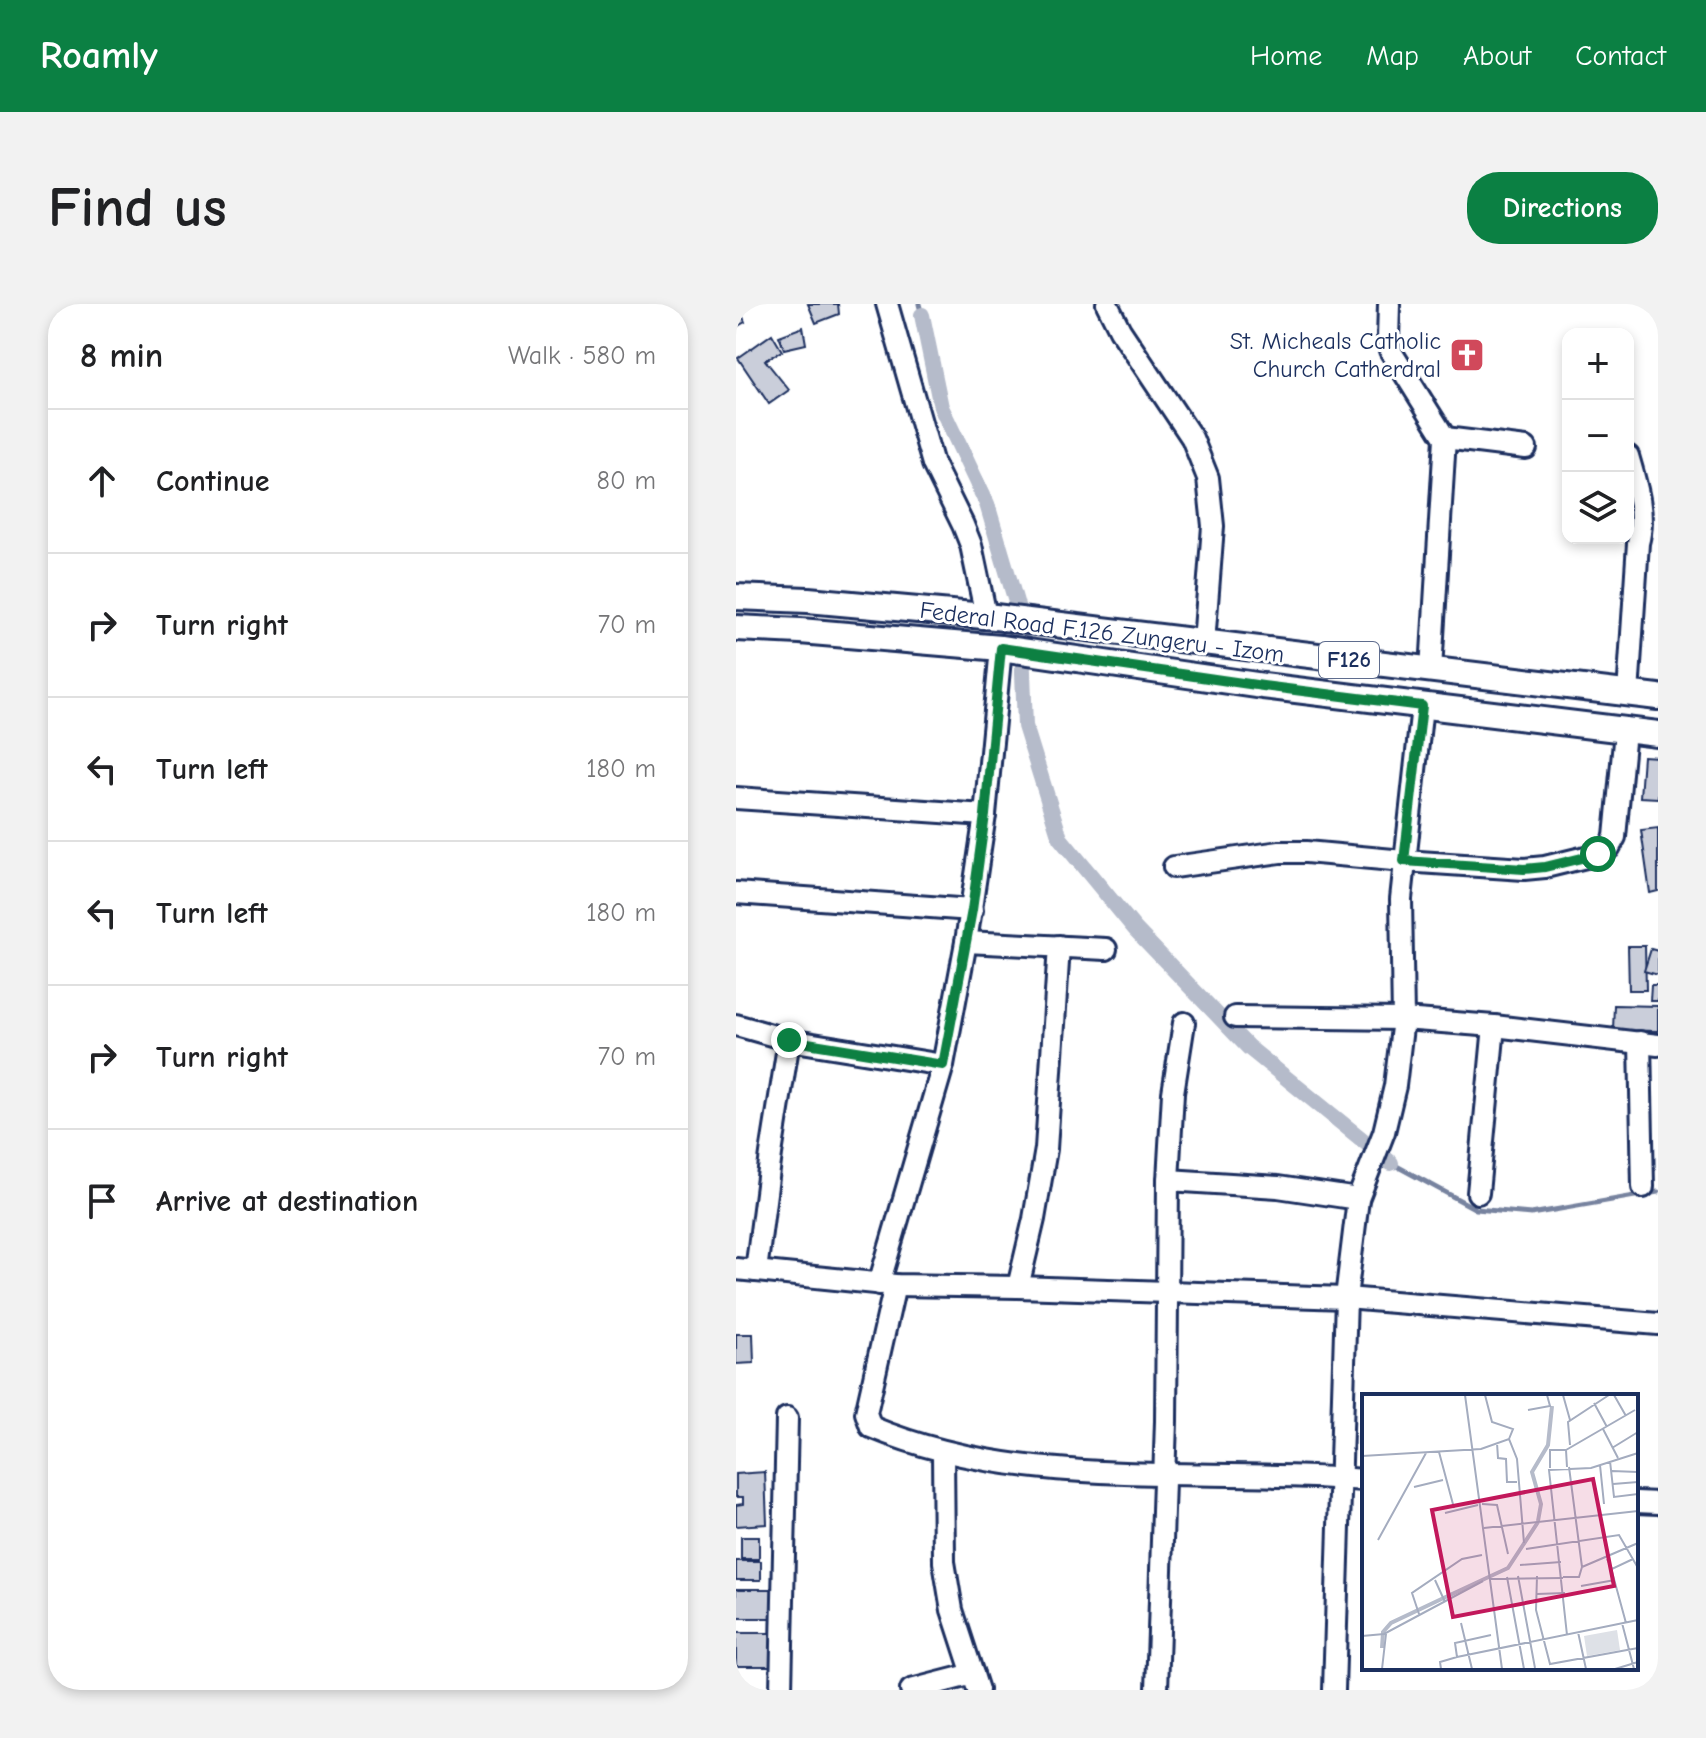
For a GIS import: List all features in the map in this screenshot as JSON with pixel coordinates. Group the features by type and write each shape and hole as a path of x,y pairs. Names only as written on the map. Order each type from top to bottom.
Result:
{"main road":[{"name":"Federal Road F.126 Zungeru - Izom","path":"736,597 991,616 1658,697"},
{"name":"Federal Road F.126 Zungeru - Izom","path":"736,628 1038,652 1263,686 1658,734"},
{"path":"1263,686 1267,651"}],"street":[{"path":"887,304 933,464 971,545 991,616"},
{"path":"1107,304 1120,330 1192,438 1208,478 1213,526 1204,643"},
{"path":"1389,304 1390,350 1445,438 1431,670"},
{"path":"1445,438 1526,448"},
{"path":"1628,694 1638,543 1648,491 1634,466"},
{"path":"1004,649 972,910 943,1065 887,1285 866,1413 871,1427 943,1452 1010,1464 1163,1474 1362,1480"},
{"path":"1334,1690 1346,1298 1358,1199 1394,1097 1403,1019 1401,899 1422,706"},
{"path":"1174,867 1293,852 1524,869 1598,854 1609,848 1615,837 1625,731"},
{"path":"736,798 985,815"},
{"path":"736,893 972,910"},
{"path":"966,942 1106,949"},
{"path":"1018,1287 1046,1149 1059,946"},
{"path":"1235,1017 1403,1019 1649,1044 1643,1187"},
{"path":"1157,1690 1168,1292 1168,1180 1173,1093 1184,1023"},
{"path":"736,1025 789,1040 943,1065"},
{"path":"1478,1193 1494,1026"},
{"path":"789,1040 746,1270 887,1285 1346,1298 1658,1324"},
{"path":"1168,1180 1278,1187 1358,1199"},
{"path":"781,1690 787,1418"},
{"path":"911,1690 976,1682 952,1610 944,1562 943,1452"},
{"path":"1638,1502 1658,1503"}],"building":[{"path":"736,304 745,322 736,327"},
{"path":"808,304 838,304 839,314 816,323"},
{"path":"803,327 806,344 784,349 779,336"},
{"path":"772,334 782,351 765,360 789,390 769,404 738,358"},
{"path":"1643,756 1658,757 1658,798 1640,797"},
{"path":"1658,828 1658,891 1650,893 1641,830"},
{"path":"1628,946 1645,946 1646,990 1629,990"},
{"path":"1651,949 1658,951 1658,975 1644,971"},
{"path":"1651,985 1658,985 1658,1001 1650,1001"},
{"path":"1614,1005 1658,1006 1658,1031 1613,1030"},
{"path":"736,1334 753,1334 754,1363 736,1364"},
{"path":"765,1472 767,1524 736,1526 736,1505 743,1504 743,1497 736,1497 736,1474"},
{"path":"741,1537 759,1537 759,1559 741,1559"},
{"path":"736,1561 761,1561 761,1580 736,1580"},
{"path":"736,1589 775,1589 775,1618 736,1618"},
{"path":"736,1633 776,1633 776,1666 736,1666"}],"waterway":[{"path":"919,304 922,315"},
{"path":"922,315 941,407 987,504 1021,619 1025,726 1060,838 1135,929 1248,1047 1391,1163"},
{"path":"1391,1163 1476,1209 1531,1214 1658,1192"}],"place":[{"name":"St. Micheals Catholic Church Catherdral","path":"1467,355"}],"route":[{"path":"789,1040 943,1065 972,910 985,815 1001,648 1422,706 1404,861 1524,869 1598,854"}]}
